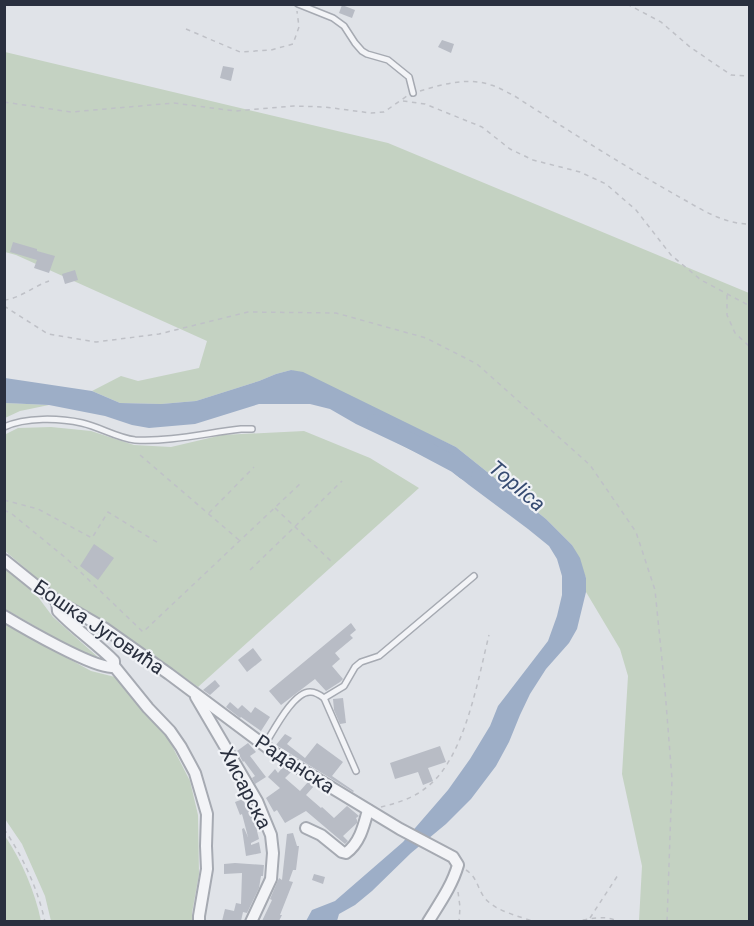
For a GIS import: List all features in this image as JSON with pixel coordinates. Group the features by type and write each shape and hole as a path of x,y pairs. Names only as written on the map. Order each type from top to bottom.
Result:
{"street":[{"name":"Бошка Југовића","path":"4,560 57,601 104,628 195,694"},
{"path":"57,601 58,611 114,661 114,666 170,731 195,773 207,814 207,869 199,921"},
{"path":"4,616 98,665 110,668 114,666"},
{"name":"Раданска","path":"195,694 276,754 400,829 453,857 457,869"},
{"name":"Хисарска","path":"195,694 257,801 271,835 273,853 271,879 251,921"},
{"path":"306,828 321,835 346,853 355,846 370,811"},
{"path":"428,921 443,899 457,869"}],"lane":[{"path":"297,4 333,18 344,26 362,51 388,60 409,77 413,93"},
{"path":"4,427 45,419 82,423 132,440 164,440 252,429"},
{"path":"324,699 344,686 355,667 361,662 380,656 474,576"},
{"path":"264,746 290,705 305,693 317,693 324,699 356,771"}],"path":[{"path":"186,29 240,52 271,50 293,44 300,27 297,4"},
{"path":"627,4 661,22 690,47 731,75 750,76"},
{"path":"4,102 71,112 174,103 235,111 294,106 325,107 371,113 384,112 413,93 439,85 471,80 491,85 513,95 645,178 719,219 750,224"},
{"path":"401,101 425,104 482,127 510,149 533,160 580,172 606,184 636,210 671,255 701,280 750,306"},
{"path":"4,300 12,299 36,285 49,281"},
{"path":"727,294 727,315 735,333 750,347"},
{"path":"4,306 48,334 96,342 159,334 248,312 336,312 426,338 477,364 590,465 636,532 655,590 672,779 667,921"},
{"path":"140,455 239,541"},
{"path":"208,514 254,467"},
{"path":"4,510 12,514 66,559 143,632 302,482"},
{"path":"250,570 342,482"},
{"path":"4,500 38,509 92,538 108,512 160,544"},
{"path":"274,508 332,562"},
{"path":"370,811 395,804 421,792 442,771 465,726 489,635"},
{"path":"4,829 18,849 41,902 45,921"},
{"path":"459,921 457,869 473,875 483,896 489,902 505,911 535,921"},
{"path":"590,918 618,875"},
{"path":"574,921 590,918 613,918 619,921"}],"green space":[{"path":"5,52 388,143 749,293 749,921 639,921 642,866 622,774 628,676 620,649 586,592 586,578 572,545 546,519 456,447 291,370 196,401 161,404 120,403 92,391 121,376 138,381 199,368 207,341 5,252"},
{"path":"5,403 49,405 20,411 5,418"},
{"path":"51,427 91,431 134,445 171,447 222,435 304,431 370,458 419,488 198,687 109,624 62,597 5,551 4,435 18,428"},
{"path":"4,567 35,593 53,617 100,659 68,645 5,609"},
{"path":"4,623 91,671 115,677 168,738 190,781 198,815 199,874 192,921 51,921 45,896 22,844 5,819"},
{"path":"5,836 27,877 41,921 5,921"}],"water":[{"path":"291,370 303,372 456,447 546,519 572,545 580,558 586,578 586,592 577,629 530,694 496,766 471,799 446,824 411,853 372,891 339,914 337,921 306,921 312,910 335,901 403,842 448,790 490,726 498,706 548,641 562,595 562,576 557,559 549,546 445,466 356,424 330,409 310,404 259,404 195,424 149,428 105,416 49,405 5,403 5,378 92,391 120,403 161,404 196,401","holes":["392,432 425,443 448,458 447,461 388,433"]}],"building":[{"path":"342,5 355,10 352,18 339,13"},
{"path":"442,40 454,44 451,53 438,47"},
{"path":"223,66 234,68 231,81 220,78"},
{"path":"13,242 55,256 49,273 34,268 37,260 10,252"},
{"path":"75,270 78,280 65,284 62,274"},
{"path":"94,544 114,558 98,580 80,566"},
{"path":"351,623 356,630 350,635 353,638 335,653 340,659 332,666 343,679 326,691 315,679 281,705 269,691"},
{"path":"253,648 262,660 247,672 238,660"},
{"path":"215,680 220,686 210,695 203,690"},
{"path":"343,698 346,723 340,724 334,710 333,699"},
{"path":"230,702 238,709 242,705 251,713 255,707 270,717 261,731 226,707"},
{"path":"285,734 292,738 287,744 305,758 317,743 343,762 332,776 354,791 276,745"},
{"path":"248,743 256,752 250,756 266,777 255,784 252,778 255,776 237,751"},
{"path":"440,746 446,762 428,768 433,781 423,785 418,772 395,779 390,763"},
{"path":"283,767 291,772 285,778 300,791 308,782 314,786 306,795 334,818 347,806 359,816 356,818 357,823 343,836 348,841 345,844 306,811 285,823 277,810 274,812 266,798 280,788 268,777 275,769 278,773"},
{"path":"243,799 245,804 249,803 261,830 257,831 259,839 251,845 259,842 261,853 246,856 242,829 244,828 248,837 242,814 240,815 235,802"},
{"path":"293,833 297,846 299,846 296,870 293,870 289,881 293,882 280,915 282,915 279,921 262,921 279,878 282,880 287,834"},
{"path":"224,864 264,865 263,876 261,876 259,888 247,913 243,912 241,921 222,921 225,909 234,911 236,903 241,904 242,873 224,874"},
{"path":"314,874 325,877 323,884 312,880"}],"waterway":[{"name":"Toplica","path":"375,422 465,472"}]}
